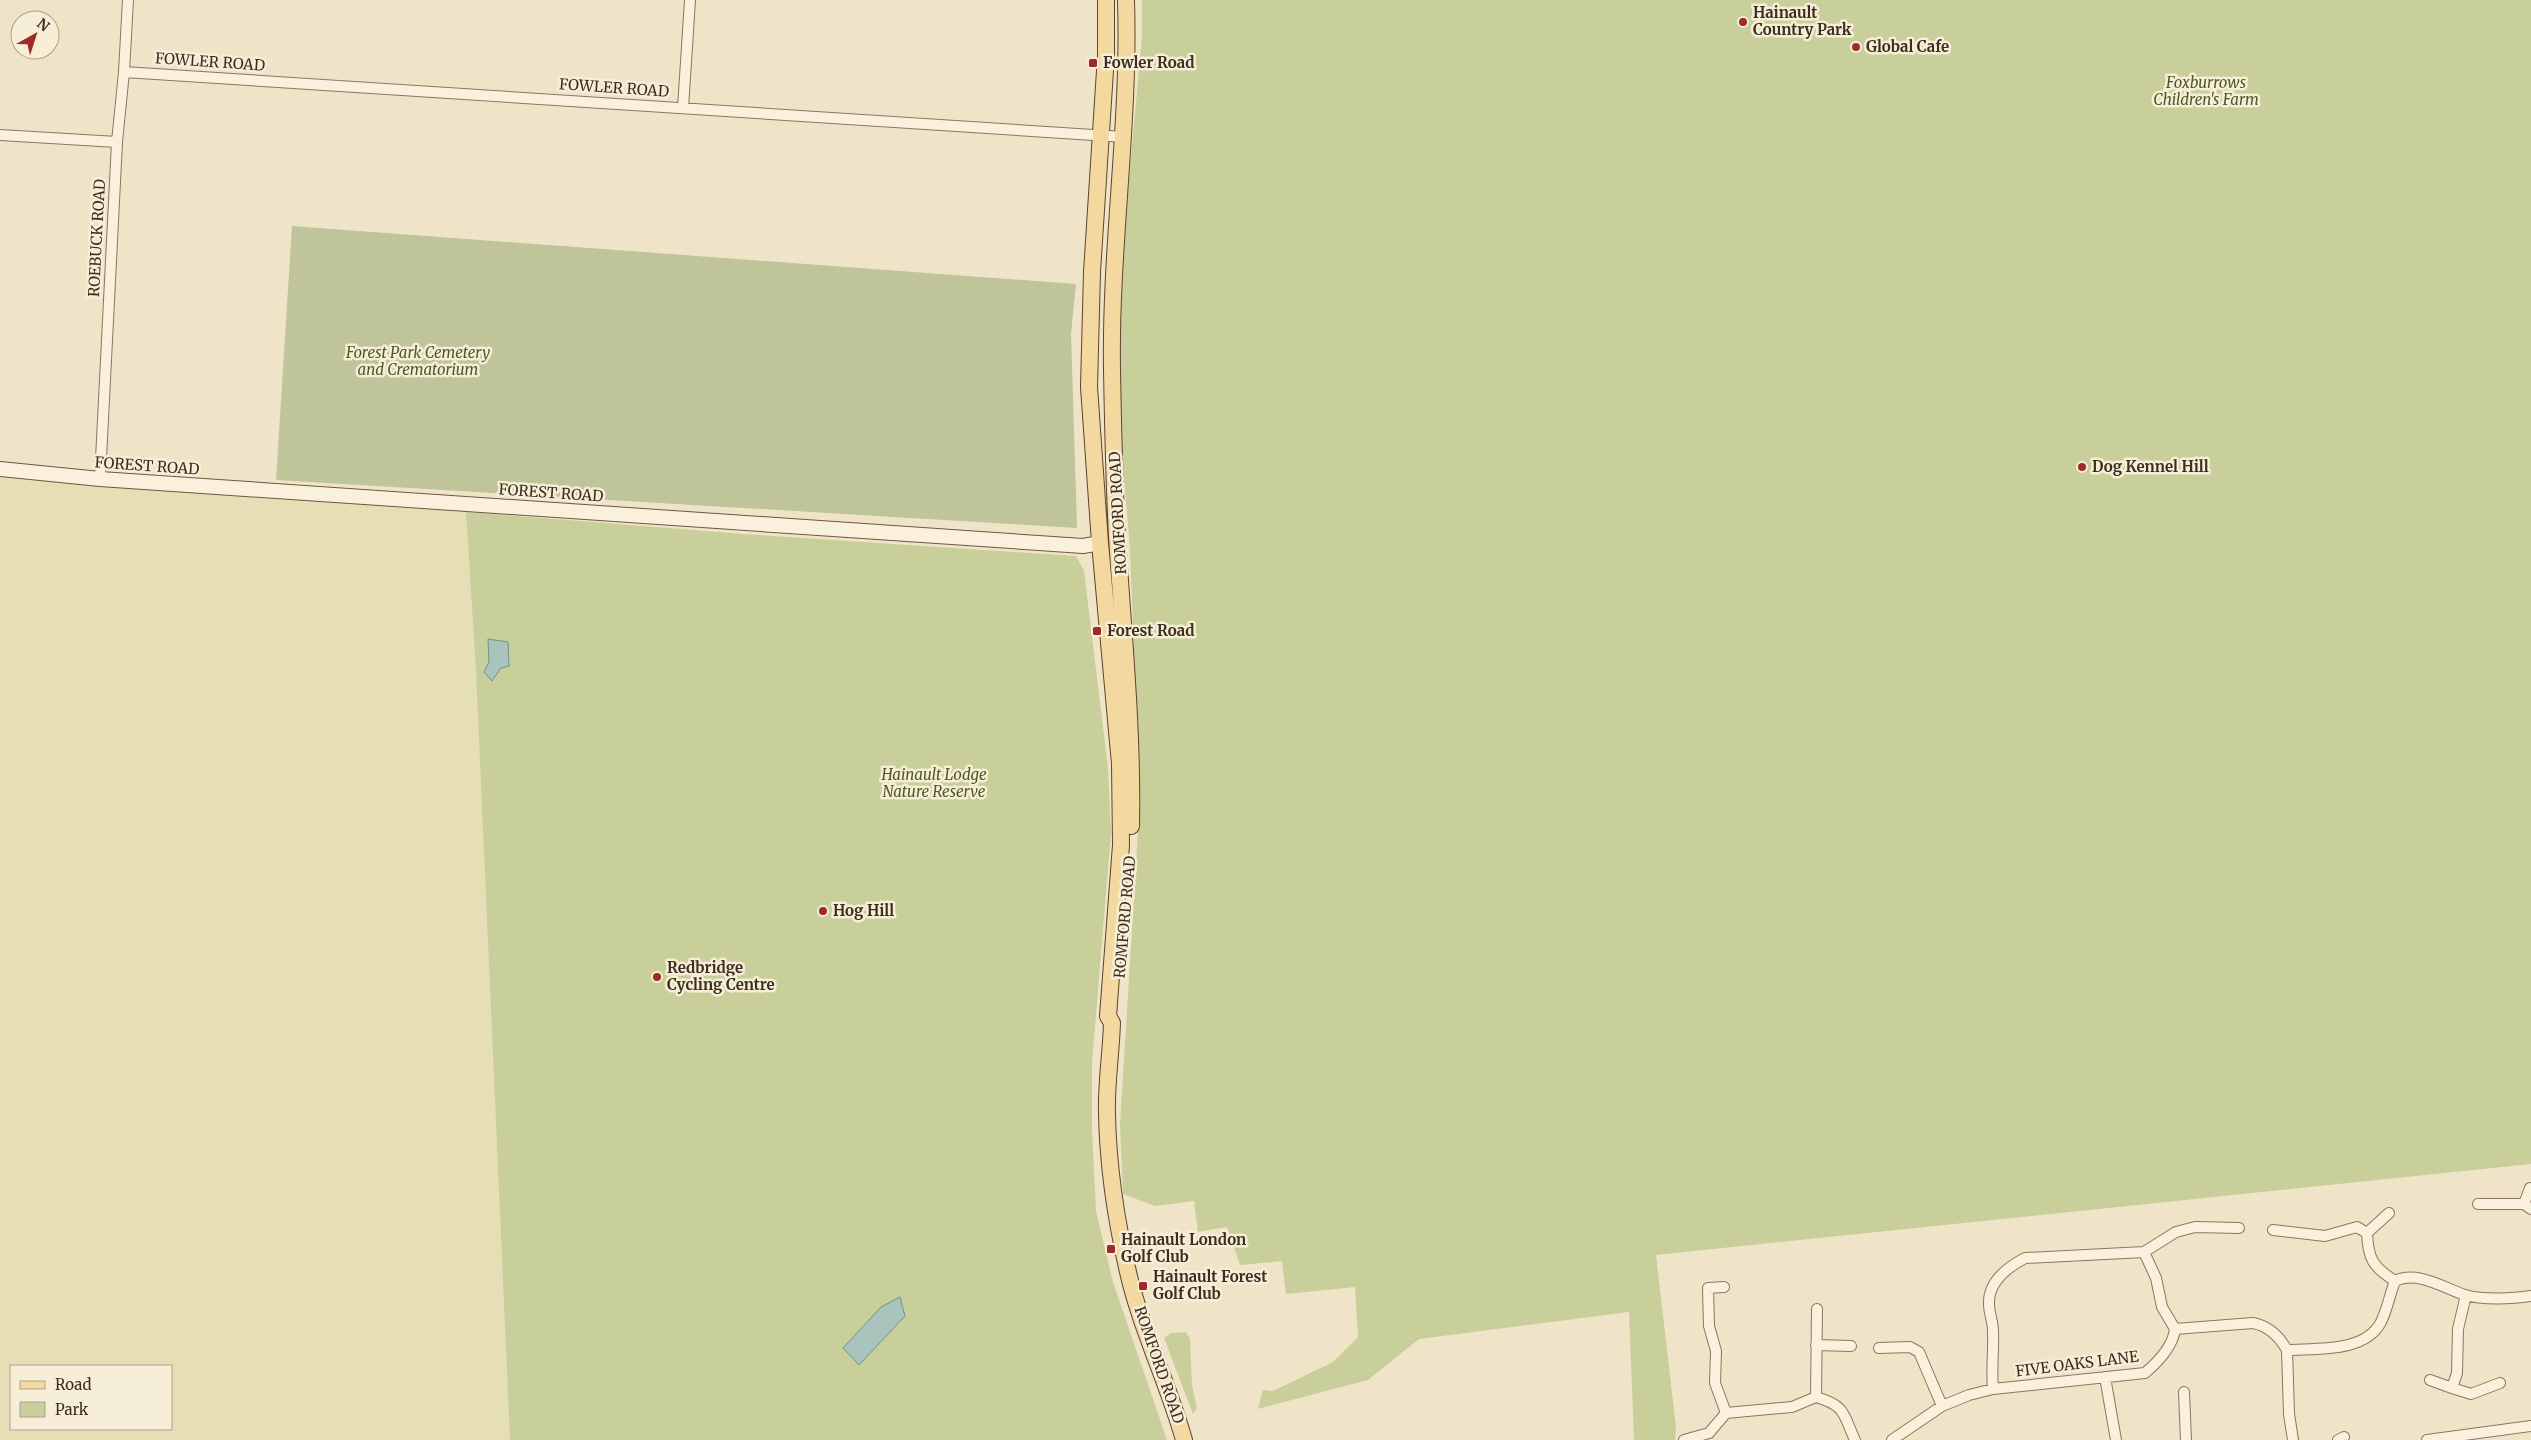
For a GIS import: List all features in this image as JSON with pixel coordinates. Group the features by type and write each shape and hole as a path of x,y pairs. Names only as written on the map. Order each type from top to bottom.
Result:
{"main road":[{"name":"ROMFORD ROAD","path":"1106,0 1107,34 1092,272 1089,387 1100,543 1120,764 1121,845 1108,1016 1112,1024 1107,1112 1116,1211 1128,1273 1147,1337 1184,1440"},
{"name":"ROMFORD ROAD","path":"1112,1024 1116,1020 1131,845 1133,765 1117,535 1112,370 1112,298 1124,137 1126,0"}],"street":[{"name":"ROEBUCK ROAD","path":"100,479 116,142 124,72 128,0"},
{"path":"684,108 690,0"},
{"name":"FOWLER ROAD","path":"124,72 1124,137"},
{"path":"0,135 116,142"},
{"name":"FOREST ROAD","path":"0,469 100,479 1083,546 1100,543"},
{"path":"2478,1204 2528,1206 2530,1188"},
{"path":"2367,1233 2389,1213"},
{"path":"1993,1389 1991,1364 1993,1330 1989,1302 1993,1286 2008,1266 2025,1258 2144,1252 2176,1232 2195,1227 2239,1228"},
{"path":"2273,1230 2325,1236 2357,1227 2367,1233"},
{"path":"2367,1233 2368,1255 2380,1272 2395,1281"},
{"path":"2144,1252 2156,1278 2162,1307 2175,1329 2253,1323 2262,1325 2274,1333 2287,1350 2288,1414 2293,1440"},
{"path":"2287,1350 2343,1346 2368,1338 2381,1322 2395,1281 2402,1277 2421,1279 2452,1288 2466,1295 2508,1300 2531,1296"},
{"path":"1724,1287 1708,1288 1709,1326 1716,1351 1714,1383 1726,1413"},
{"path":"2452,1388 2457,1373 2458,1329 2466,1295"},
{"path":"1816,1397 1817,1309"},
{"name":"FIVE OAKS LANE","path":"1892,1440 1942,1406 1968,1395 1993,1389 2145,1373 2156,1364 2164,1353 2174,1337 2175,1329"},
{"path":"1816,1345 1851,1346"},
{"path":"1879,1348 1910,1347 1919,1352 1942,1406"},
{"path":"2105,1377 2116,1440"},
{"path":"2430,1380 2471,1394 2500,1383"},
{"path":"2184,1392 2186,1440"},
{"path":"1684,1440 1709,1432 1726,1413 1792,1407 1816,1397 1838,1405 1846,1416 1855,1440"},
{"path":"2427,1440 2531,1426"}],"shaded area":[{"path":"0,477 466,512 476,672 510,1440 0,1440"}],"green space":[{"name":"Foxburrows Children's Farm","path":"1142,0 2531,0 2531,1164 1656,1255 1676,1427 1675,1440 1634,1440 1629,1312 1419,1339 1368,1380 1258,1409 1263,1390 1273,1391 1333,1362 1358,1337 1355,1287 1286,1294 1282,1261 1240,1265 1227,1227 1198,1232 1194,1201 1155,1206 1123,1194 1120,1124 1140,799 1130,550 1121,439 1120,321 1126,212 1142,36"},
{"name":"Forest Park Cemetery and Crematorium","path":"292,226 1076,284 1071,334 1077,528 276,480"},
{"name":"Redbridge Cycling Centre","path":"466,512 744,534 1076,556 1084,571 1108,768 1111,833 1092,1063 1092,1130 1096,1211 1113,1282 1167,1440 510,1440 476,672"},
{"path":"1186,1332 1190,1339 1192,1385 1197,1408 1193,1414 1164,1338 1171,1333"}],"water":[{"path":"488,639 508,642 509,666 501,668 492,681 484,672 489,662"},
{"path":"900,1297 905,1316 859,1365 843,1348 881,1307"}],"place":[{"name":"Hainault Country Park","path":"1743,22"},
{"name":"Global Cafe","path":"1856,47"},
{"name":"Fowler Road","path":"1093,63"},
{"name":"Dog Kennel Hill","path":"2082,467"},
{"name":"Forest Road","path":"1097,631"},
{"name":"Hog Hill","path":"823,911"},
{"name":"Redbridge Cycling Centre","path":"657,977"},
{"name":"Hainault London Golf Club","path":"1111,1249"},
{"name":"Hainault Forest Golf Club","path":"1143,1286"}],"park label":[{"name":"Hainault Lodge Nature Reserve","path":"934,784"}]}
